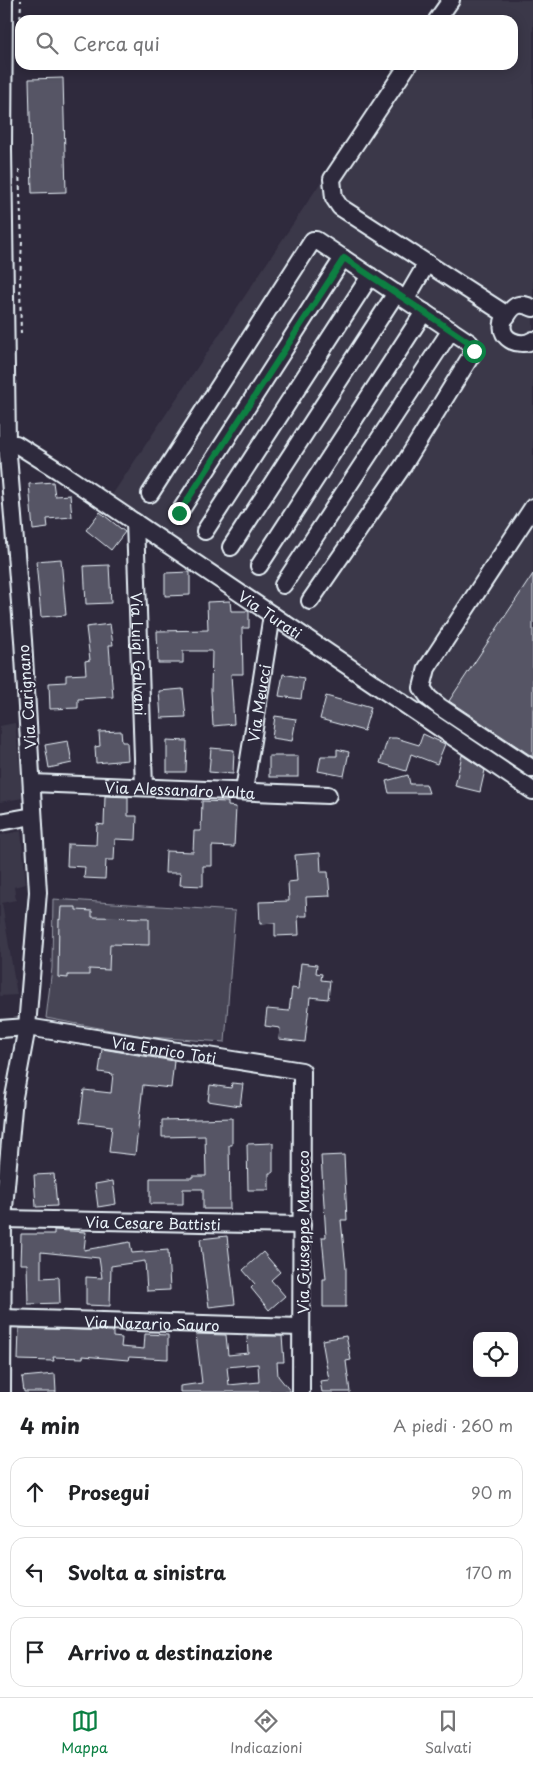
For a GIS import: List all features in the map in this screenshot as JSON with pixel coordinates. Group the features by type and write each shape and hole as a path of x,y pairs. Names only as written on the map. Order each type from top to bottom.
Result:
{"street":[{"name":"Via Carignano","path":"2,1392 3,1219 14,1098 27,1027 38,892 32,782 8,560 4,443 4,0"},
{"path":"440,15 451,0"},
{"path":"405,70 332,179 334,198 340,206 508,315"},
{"path":"150,494 313,240 316,240 401,296 470,343 474,351 403,466 310,602"},
{"path":"179,513 344,258"},
{"path":"231,547 401,296 427,263"},
{"path":"205,531 370,276"},
{"path":"533,308 526,305 518,305 511,308 502,322 503,330 507,337 514,342 522,344 533,340"},
{"path":"259,566 424,312"},
{"path":"283,585 451,330"},
{"name":"Via Turati","path":"4,443 18,444 533,791"},
{"path":"533,508 427,668 422,688 429,698 440,707 533,768"},
{"name":"Via Luigi Galvani","path":"135,522 144,787"},
{"name":"Via Meucci","path":"244,791 272,616"},
{"name":"Via Alessandro Volta","path":"32,782 328,795"},
{"path":"0,822 34,816"},
{"name":"Via Enrico Toti","path":"0,1029 27,1027 302,1071"},
{"name":"Via Giuseppe Marocco","path":"301,1392 302,1071"},
{"name":"Via Cesare Battisti","path":"3,1219 302,1224"},
{"name":"Via Nazario Sauro","path":"3,1318 301,1327"}],"path":[{"path":"20,0 20,15"},
{"path":"18,167 22,242 20,280 21,341"}],"shaded area":[{"path":"442,0 533,0 533,781 112,495 396,70 518,70 518,15 432,15"},
{"path":"15,723 23,798 0,802 0,726"},
{"path":"21,831 26,884 14,887 16,900 2,903 17,995 0,996 0,835"},
{"path":"53,899 235,911 225,1042 148,1037 46,1018 52,968"}],"building":[{"path":"63,78 66,192 32,193 29,79"},
{"path":"53,482 55,496 70,495 72,517 47,519 48,528 33,530 29,484"},
{"path":"100,512 125,532 111,550 86,530"},
{"path":"61,559 66,615 41,617 36,561"},
{"path":"109,565 111,603 86,604 84,566"},
{"path":"190,572 190,595 165,596 165,573"},
{"path":"533,574 533,757 449,701"},
{"path":"230,601 231,611 249,611 249,628 242,628 243,674 231,674 234,724 213,726 211,691 212,651 183,651 183,663 158,663 157,631 208,630 207,602"},
{"path":"110,624 113,645 109,645 113,697 78,699 78,708 50,709 49,683 66,682 66,675 86,674 85,661 90,660 86,627"},
{"path":"283,674 304,678 301,699 279,696"},
{"path":"183,689 186,717 161,718 159,691"},
{"path":"326,696 371,707 364,731 320,719"},
{"path":"275,716 296,719 292,741 272,738"},
{"path":"121,731 122,742 127,742 128,760 96,763 95,747 100,746 99,732"},
{"path":"423,734 445,744 437,764 411,754 406,771 380,763 388,738 396,738 419,745"},
{"path":"167,740 187,741 186,772 167,772"},
{"path":"68,741 72,763 49,768 45,745"},
{"path":"211,748 234,750 233,774 209,772"},
{"path":"337,749 349,752 344,776 318,771 321,756 337,756"},
{"path":"462,755 485,770 480,792 455,786"},
{"path":"269,756 298,756 298,777 269,777"},
{"path":"408,775 410,784 426,784 429,793 389,793 386,781"},
{"path":"105,796 128,797 128,816 137,816 136,840 115,839 114,860 106,860 105,879 84,878 85,867 67,866 68,844 96,845 97,824 104,825"},
{"path":"202,801 228,802 228,806 236,807 234,847 212,846 212,866 203,866 203,886 180,885 181,873 165,873 166,851 193,852 194,831 201,831"},
{"path":"320,853 321,872 328,872 330,896 306,897 307,916 298,916 299,935 275,936 275,923 260,924 259,902 289,901 288,882 297,881 295,855"},
{"path":"61,907 76,907 76,910 92,911 92,917 149,918 149,945 110,944 109,970 89,969 89,975 68,975 68,978 58,977"},
{"path":"301,963 317,965 316,973 322,974 321,980 330,981 328,999 310,997 305,1042 279,1039 280,1028 265,1026 267,1009 289,1011 292,988 298,989"},
{"path":"102,1049 174,1061 171,1088 143,1085 135,1155 109,1152 112,1126 80,1122 84,1090 111,1093 113,1074 99,1072"},
{"path":"232,1083 243,1084 240,1106 208,1101 210,1085 231,1088"},
{"path":"232,1118 232,1145 229,1145 230,1209 203,1209 203,1189 183,1189 183,1204 150,1204 150,1178 206,1176 205,1136 162,1137 162,1120"},
{"path":"273,1143 273,1173 269,1173 269,1190 248,1190 247,1144"},
{"path":"344,1155 347,1220 341,1220 346,1269 346,1307 323,1307 323,1279 326,1279 322,1237 326,1237 321,1156"},
{"path":"54,1174 57,1206 36,1207 34,1175"},
{"path":"113,1181 116,1204 98,1207 95,1184"},
{"path":"54,1230 86,1232 84,1250 130,1242 132,1253 168,1250 170,1290 147,1291 145,1261 111,1266 110,1306 86,1305 86,1277 102,1278 99,1258 41,1252 41,1278 59,1277 60,1303 28,1304 27,1264 20,1264 21,1234 54,1234"},
{"path":"227,1236 235,1304 209,1307 200,1239"},
{"path":"263,1252 280,1272 271,1280 285,1296 269,1310 251,1288 255,1284 243,1270"},
{"path":"19,1328 113,1331 113,1337 122,1338 121,1347 144,1349 145,1334 168,1335 168,1359 129,1357 128,1360 83,1356 83,1358 53,1357 54,1361 18,1360"},
{"path":"196,1334 226,1335 228,1355 248,1353 247,1336 282,1336 284,1362 277,1362 278,1376 291,1392 180,1392 180,1386 202,1383","holes":["258,1364 259,1382 229,1385 227,1367"]},
{"path":"346,1336 351,1360 346,1361 350,1392 322,1392 320,1381 329,1380 322,1340"},
{"path":"55,1374 56,1392 24,1392 22,1377"}],"route":[{"path":"179,513 344,258 470,343 474,351"}]}
